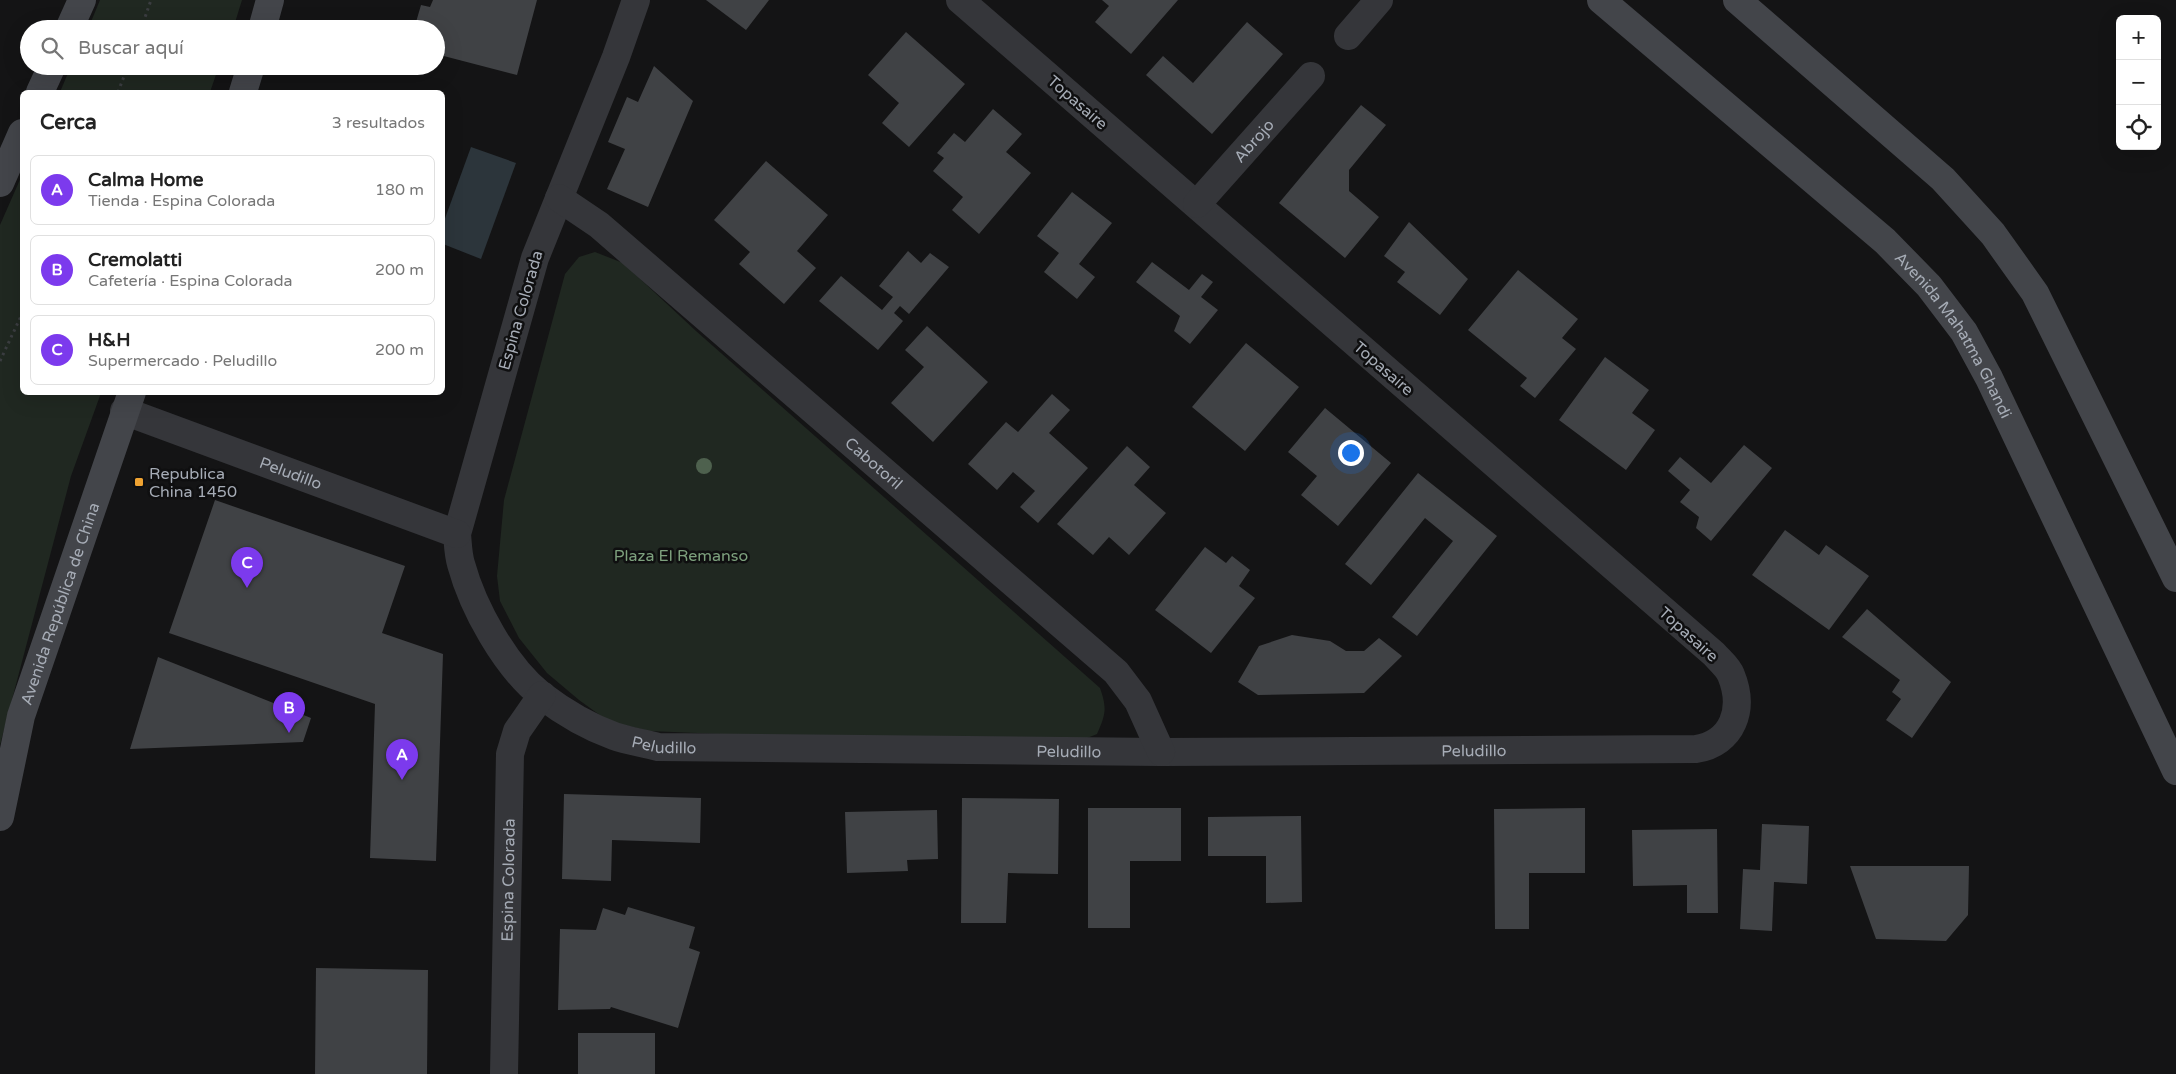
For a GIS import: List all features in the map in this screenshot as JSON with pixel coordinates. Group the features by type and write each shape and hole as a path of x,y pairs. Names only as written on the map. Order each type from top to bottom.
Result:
{"main road":[{"path":"73,20 82,0"},
{"path":"264,20 270,0"},
{"name":"Avenida Mahatma Ghandi","path":"1601,0 1885,241 1929,286 1964,332 1990,378 2176,771"},
{"path":"1737,0 1943,179 1993,234 2039,301 2176,578"},
{"path":"41,90 48,75"},
{"path":"244,90 248,75"},
{"path":"0,183 20,137"},
{"name":"Avenida República de China","path":"0,817 21,716 128,402"}],"street":[{"name":"Espina Colorada","path":"488,627 471,592 460,563 456,534 535,258 616,58 636,0"},
{"name":"Topasaire","path":"960,0 1714,654 1731,675 1737,701 1734,721 1717,742 1707,747 1696,749"},
{"path":"1348,36 1379,0"},
{"name":"Abrojo","path":"1197,204 1312,76"},
{"name":"Cabotoril","path":"558,198 599,225 1116,672 1138,701 1161,752"},
{"name":"Peludillo","path":"128,402 456,534"},
{"name":"Peludillo","path":"488,627 521,676 542,695 577,718 614,736 658,747 1161,752 1696,749"},
{"name":"Espina Colorada","path":"504,1074 510,754 517,731 542,695"}],"path":[{"path":"144,20 151,0"},
{"path":"119,90 125,75"},
{"path":"0,361 20,318"}],"green space":[{"path":"100,0 242,0 236,20 92,20"},
{"path":"67,75 216,75 211,90 61,90"},
{"path":"20,180 20,395 100,395 71,476 0,745 0,225"},
{"name":"Plaza El Remanso","path":"595,252 623,263 696,331 1100,688 1104,701 1104,711 1097,734 1082,740 744,735 649,731 608,721 547,673 519,638 500,601 497,576 504,500 565,274 579,257"}],"shaded area":[{"path":"471,147 516,163 481,259 445,245 445,218"}],"building":[{"path":"433,0 537,0 517,75 445,56 445,20 417,20 421,5 430,7"},
{"path":"706,0 769,0 746,30"},
{"path":"1102,0 1178,0 1131,54 1095,22 1109,6"},
{"path":"1247,22 1283,54 1212,134 1146,75 1163,56 1193,83"},
{"path":"906,32 965,84 909,147 882,123 899,103 868,75"},
{"path":"654,66 693,101 648,207 607,189 625,149 608,142 627,97 638,102"},
{"path":"1361,105 1386,125 1349,170 1349,191 1379,217 1345,258 1279,203"},
{"path":"993,109 1022,134 1006,152 1031,173 979,234 952,210 963,197 933,171 944,158 937,153 954,133 965,142"},
{"path":"766,161 828,215 797,251 816,268 784,304 739,264 750,252 714,220"},
{"path":"1072,192 1112,223 1079,264 1095,277 1077,299 1044,272 1059,253 1037,236"},
{"path":"1409,222 1468,279 1440,315 1397,282 1405,272 1384,256"},
{"path":"908,251 921,263 930,253 949,267 909,314 900,306 894,313 903,321 878,350 819,301 841,276 882,310 893,297 879,286"},
{"path":"1152,262 1189,290 1202,274 1213,282 1201,297 1218,310 1190,344 1174,331 1180,316 1136,282"},
{"path":"1518,270 1578,319 1562,338 1576,349 1535,398 1520,386 1527,378 1468,330"},
{"path":"927,326 988,382 933,442 891,403 924,367 905,350"},
{"path":"1246,343 1299,387 1245,451 1192,407"},
{"path":"1605,357 1649,390 1632,413 1655,430 1626,470 1559,420"},
{"path":"1052,394 1070,410 1049,433 1088,468 1038,523 1020,507 1035,491 1013,472 997,490 968,464 1006,422 1018,432"},
{"path":"1325,408 1391,463 1338,526 1301,495 1317,476 1288,452"},
{"path":"1744,445 1772,468 1711,541 1696,528 1699,517 1680,502 1690,490 1668,471 1680,457 1711,483"},
{"path":"1127,446 1150,467 1134,485 1166,513 1129,555 1109,537 1093,555 1057,524"},
{"path":"1418,473 1497,536 1417,636 1392,617 1453,541 1425,518 1371,585 1345,564"},
{"path":"215,500 405,566 382,633 443,654 436,861 370,858 375,704 169,633"},
{"path":"1785,530 1819,555 1826,545 1869,576 1829,630 1752,575"},
{"path":"1205,547 1226,563 1232,556 1250,570 1239,586 1255,598 1211,653 1155,610"},
{"path":"1867,609 1951,682 1912,738 1886,720 1901,699 1892,692 1900,680 1842,637"},
{"path":"1292,635 1330,641 1346,651 1364,651 1379,638 1402,656 1364,693 1258,695 1238,682 1259,646"},
{"path":"158,657 311,718 303,742 130,749"},
{"path":"564,794 701,798 700,843 612,840 611,881 562,879"},
{"path":"962,798 1059,799 1058,874 1008,873 1006,923 961,923"},
{"path":"1088,808 1181,808 1181,861 1130,861 1130,928 1088,928"},
{"path":"1585,808 1585,873 1529,873 1529,929 1495,929 1494,809"},
{"path":"937,810 938,859 907,860 908,871 847,873 845,812"},
{"path":"1301,816 1302,902 1266,903 1266,856 1208,856 1208,817"},
{"path":"1762,824 1809,826 1807,884 1774,882 1772,931 1740,929 1743,869 1760,870"},
{"path":"1717,829 1718,913 1687,913 1687,885 1633,886 1632,830"},
{"path":"1850,866 1969,866 1968,915 1946,941 1876,939"},
{"path":"628,907 695,927 689,948 700,952 678,1028 611,1007 610,1009 558,1010 560,929 596,930 603,908 625,915"},
{"path":"316,968 428,970 427,1074 315,1074"},
{"path":"578,1033 655,1033 655,1074 578,1074"}],"place":[{"name":"Republica China 1450","path":"139,482"},
{"name":"H&H","path":"247,588"},
{"name":"Cremolatti","path":"289,733"},
{"name":"Calma Home","path":"402,780"}]}
